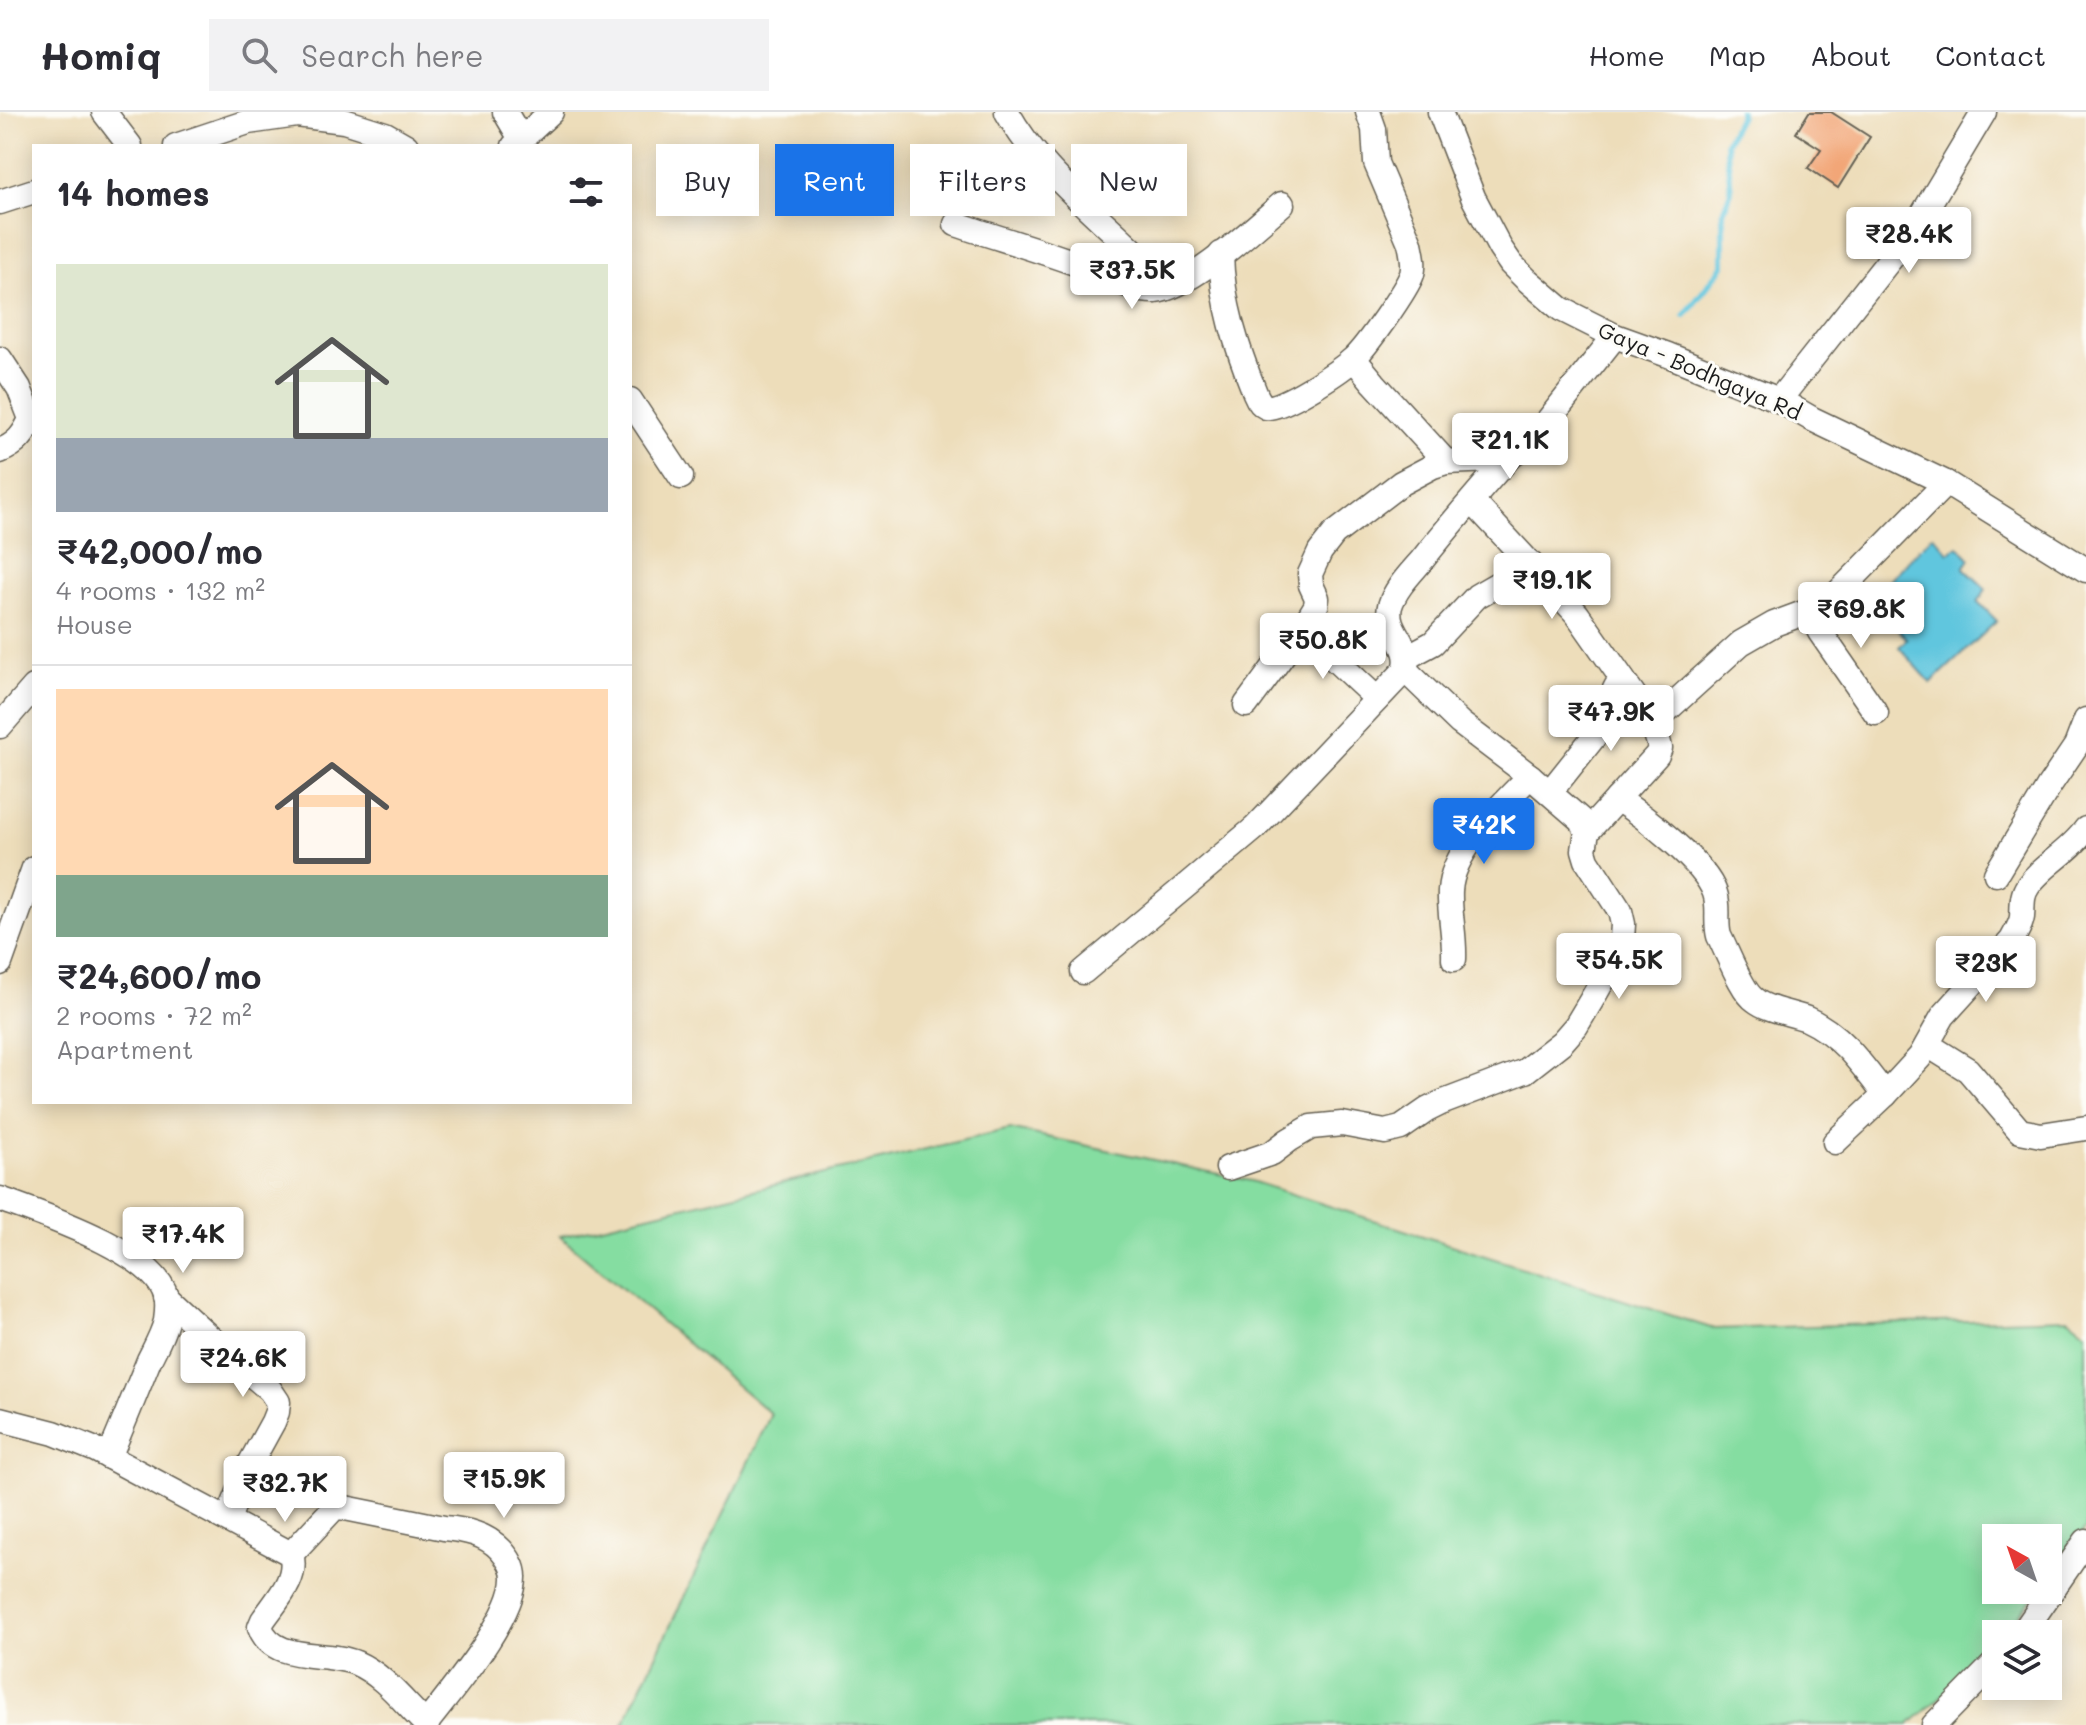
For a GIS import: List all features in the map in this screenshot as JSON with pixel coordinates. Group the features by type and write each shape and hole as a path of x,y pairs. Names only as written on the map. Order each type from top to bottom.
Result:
{"street":[{"path":"104,112 128,144"},
{"path":"505,112 518,142 551,112"},
{"path":"1007,112 1038,158 1170,286"},
{"path":"1221,254 1224,292 1236,342 1259,401 1266,407 1274,407 1298,396 1354,359 1406,287 1413,271 1410,243 1376,163 1374,129 1368,112"},
{"name":"Gaya - Bodhgaya Rd","path":"1440,112 1488,228 1511,264 1561,309 1615,336 1779,400 1946,483 2086,570"},
{"path":"1779,400 1914,229 1984,112"},
{"path":"182,144 248,122 297,115 344,121 385,134 402,144"},
{"path":"0,202 32,192"},
{"path":"956,224 1087,267 1144,290 1157,291 1194,274 1282,204"},
{"path":"1587,832 1582,821 1550,792 1460,723 1406,663 1405,649 1389,619 1389,610 1393,597 1472,501 1510,456 1543,427 1615,336"},
{"path":"0,359 19,388 31,419 24,436 0,451"},
{"path":"1354,359 1446,462"},
{"path":"632,403 681,477"},
{"path":"1246,705 1316,606 1317,598 1310,574 1334,534 1416,474 1446,462 1510,456"},
{"path":"1228,1168 1272,1153 1311,1127 1342,1124 1385,1132 1401,1128 1441,1103 1525,1071 1562,1042 1591,1001 1622,939 1620,911 1587,860 1584,850 1587,832 1657,755 1660,748 1654,724 1658,718 1741,643 1788,618 1809,611 1838,593 1946,483"},
{"path":"1472,501 1577,614 1654,724"},
{"path":"1083,972 1255,828 1377,699 1406,663 1443,635 1477,596 1530,563"},
{"path":"1809,611 1876,713"},
{"path":"1302,629 1377,699"},
{"path":"1550,792 1609,718 1614,710 1613,689 1622,679"},
{"path":"0,726 32,689"},
{"path":"1996,874 2076,746 2086,720"},
{"path":"1454,959 1450,890 1454,871 1479,830 1530,776"},
{"path":"1617,799 1666,835 1710,883 1715,893 1719,936 1746,991 1754,1000 1827,1030 1848,1048 1885,1095"},
{"path":"1835,1142 1920,1057 1943,1016 2012,940 2019,927 2023,895 2029,884 2070,849 2086,829"},
{"path":"0,963 32,874"},
{"path":"1928,1045 1968,1070 2020,1131 2041,1135 2086,1128"},
{"path":"0,1199 77,1230 127,1255 152,1275 166,1297 270,1390 278,1402 277,1412 251,1462 228,1519"},
{"path":"109,1457 165,1322 166,1297"},
{"path":"0,1419 54,1433 109,1457 291,1554 295,1564 292,1575 263,1620 260,1627 262,1634 277,1647 289,1652 332,1656 354,1662 375,1674 426,1725 489,1639 513,1594 515,1575 511,1563 491,1540 462,1529 340,1507 333,1509 291,1554"},
{"path":"2032,1620 2086,1541"},
{"path":"1934,1725 1982,1676"}],"green space":[{"path":"1010,1129 1251,1181 1714,1329 2068,1318 2086,1332 2086,1528 2062,1560 2062,1524 1982,1524 1982,1604 2027,1604 2015,1620 1982,1620 1982,1660 1909,1725 623,1725 771,1414 560,1236"}],"water":[{"path":"1933,535 1949,553 1958,546 1970,559 1964,568 1986,589 1978,602 1997,621 1931,683 1899,647 1907,639 1871,600"}],"building":[{"path":"1809,112 1831,112 1870,137 1838,188 1808,168 1821,149 1796,133"}],"waterway":[{"path":"1685,315 1723,266 1723,212 1731,191 1726,142 1740,112"}]}
